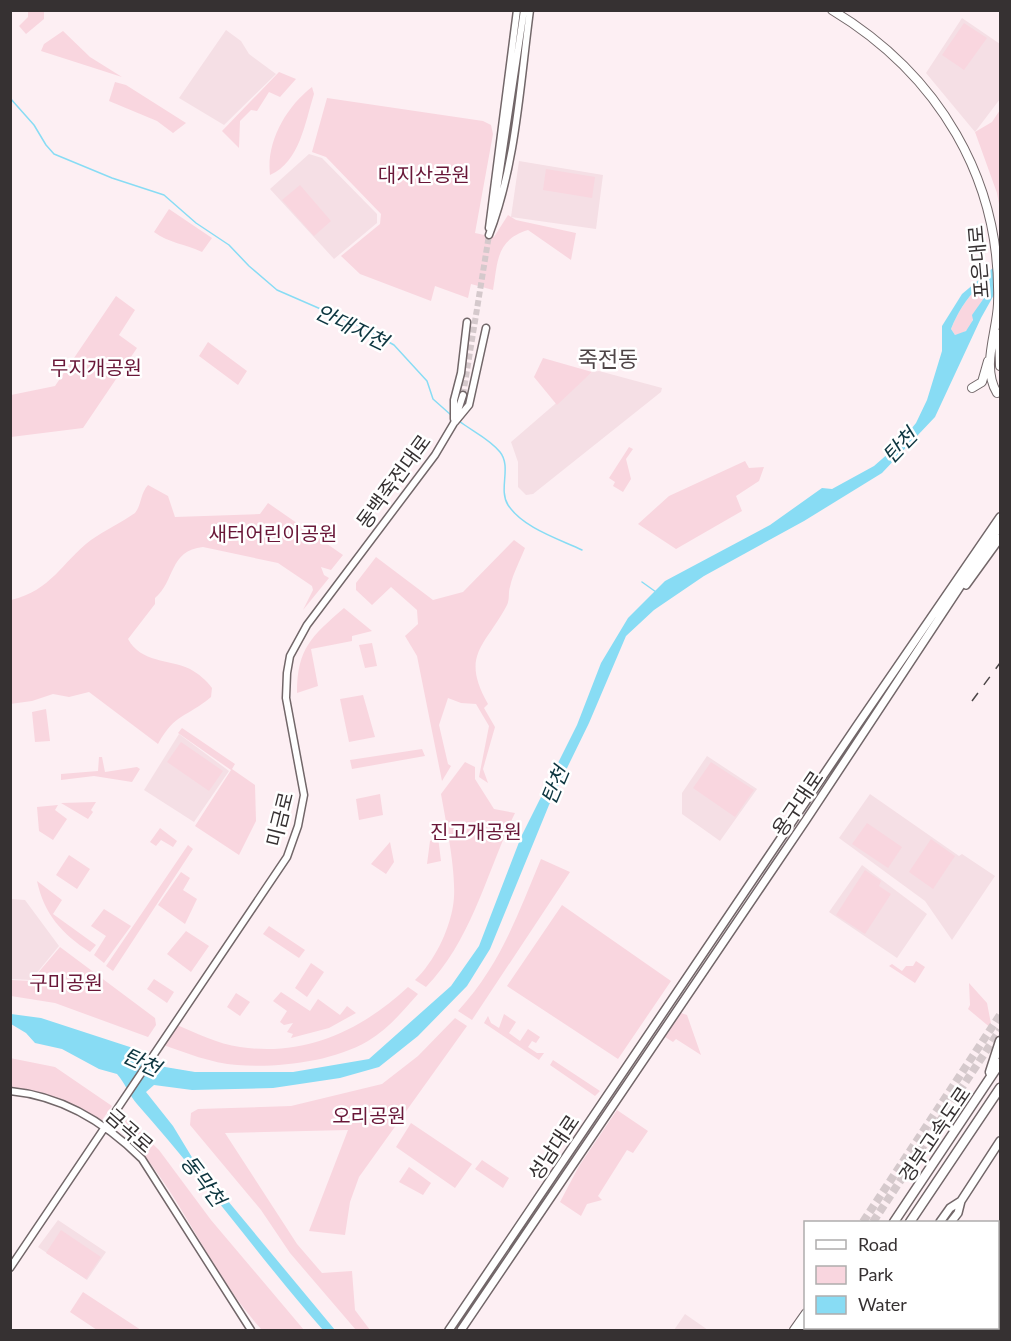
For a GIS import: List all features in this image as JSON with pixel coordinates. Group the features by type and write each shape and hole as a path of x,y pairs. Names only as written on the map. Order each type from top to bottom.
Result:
{"highway":[{"path":"832,10 864,28"},
{"path":"840,10 864,28"},
{"name":"포은대로","path":"864,28 886,44 918,81 954,132 987,200 1000,250"},
{"name":"포은대로","path":"996,234 997,335 1000,366"},
{"name":"포은대로","path":"999,395 992,382 990,357 1000,322"},
{"path":"972,388 982,382 990,357"},
{"path":"977,1097 993,1066 1000,1041"},
{"name":"경부고속도로","path":"895,1221 1000,1063"},
{"name":"경부고속도로","path":"911,1221 1000,1088"},
{"path":"794,1330 804,1316"}],"main road":[{"path":"502,144 506,92 517,10"},
{"path":"524,10 489,213 489,235 500,207 511,150 530,10"},
{"path":"454,423 454,400 461,373 466,322"},
{"path":"454,423 467,411 486,328"},
{"path":"454,423 464,395"},
{"name":"동백죽전대로","path":"336,586 425,469 454,423"},
{"name":"용구대로","path":"684,981 922,630 1000,509"},
{"path":"968,570 1000,517"},
{"path":"968,570 1000,526"},
{"name":"용구대로","path":"928,635 1000,538"},
{"name":"용구대로","path":"922,630 968,570"},
{"name":"용구대로","path":"690,988 806,820 968,570"},
{"name":"미금로","path":"105,1127 162,1039 246,919 292,846 304,795 286,698 288,664 301,635 336,586"},
{"name":"성남대로","path":"449,1330 684,981"},
{"name":"성남대로","path":"461,1330 690,988"},
{"name":"금곡로","path":"10,1091 57,1102 105,1127 142,1159 251,1330"},
{"path":"10,1268 105,1127"},
{"path":"952,1221 958,1213 961,1201 1000,1141"},
{"path":"941,1221 950,1208 961,1201"}],"shaded area":[{"path":"962,18 1000,44 1000,99 975,132 926,73"},
{"path":"226,30 241,41 249,54 276,74 224,125 179,98"},
{"path":"309,154 322,158 377,214 377,223 334,259 270,189"},
{"path":"519,161 603,175 596,229 511,217"},
{"path":"599,371 662,388 661,392 533,494 526,495 518,487 518,462 511,442 592,372"},
{"path":"179,734 229,771 194,822 144,790"},
{"path":"707,756 757,789 720,841 682,814 682,793"},
{"path":"870,794 959,856 962,854 995,876 952,940 925,901 839,838"},
{"path":"862,865 927,914 897,958 829,912"},
{"path":"11,899 25,900 59,946 31,980 11,979"},
{"path":"58,1220 106,1252 87,1280 38,1247"},
{"path":"685,1314 708,1330 674,1330"}],"green space":[{"path":"28,11 44,11 44,19 26,34 19,26 28,17"},
{"path":"964,23 987,38 964,70 942,55"},
{"path":"63,31 90,57 122,77 41,51 44,44"},
{"path":"279,72 296,79 280,97 269,92 257,111 251,110 240,121 239,148 222,131"},
{"path":"115,82 126,85 186,123 173,133 157,121 109,101"},
{"path":"312,87 314,94 295,151 280,169 270,175 271,150 280,126 294,105"},
{"name":"대지산공원","path":"327,98 483,121 491,125 493,134 475,233 494,237 508,215 516,220 576,233 571,260 528,230 518,234 504,246 498,261 493,290 471,284 468,298 435,286 431,301 360,274 341,256 380,224 381,214 326,157 312,152"},
{"path":"1000,110 1000,210 997,193 975,132 992,122"},
{"path":"546,169 595,177 592,198 543,190"},
{"path":"300,185 331,221 314,236 282,200"},
{"path":"169,209 212,238 202,252 165,239 154,232"},
{"path":"979,287 983,289 984,298 973,315 970,326 962,333 955,335 951,329 956,318 966,301"},
{"name":"무지개공원","path":"116,296 135,310 119,335 137,348 83,428 11,437 11,395 55,386"},
{"path":"208,342 247,371 238,385 199,356"},
{"path":"543,358 592,372 557,405 534,377"},
{"path":"629,447 633,449 626,459 631,479 623,492 613,486 615,482 609,478"},
{"path":"745,461 749,468 764,467 759,481 736,496 742,511 676,549 638,524 669,496"},
{"name":"새터어린이공원","path":"148,485 168,496 175,517 260,514 268,503 343,555 331,570 321,567 324,575 329,578 303,610 313,590 312,586 278,563 203,547 192,549 178,560 166,584 155,598 155,604 128,639 134,647 148,656 190,669 212,688 211,697 176,721 158,744 89,692 69,697 53,694 32,701 10,704 11,600 37,590 91,540 135,513"},
{"path":"514,540 525,548 511,582 508,603 484,642 476,662 480,687 488,704 484,708 495,727 483,769 488,783 479,777 489,726 476,704 461,703 448,698 439,725 448,764 451,766 442,781 417,656 405,636 418,624 417,610 391,587 372,605 356,590 356,583 376,557 433,600 463,592"},
{"path":"344,608 372,631 352,636 352,641 311,649 318,686 297,693 300,665 308,644"},
{"path":"372,643 377,666 365,668 359,645"},
{"path":"363,695 375,737 349,742 340,699"},
{"path":"46,709 50,741 35,742 32,712"},
{"path":"182,728 235,764 232,769 255,785 256,821 239,855 195,826 231,770 178,733"},
{"path":"181,742 223,771 209,791 167,762"},
{"path":"422,749 425,756 352,769 350,760"},
{"path":"99,757 102,757 105,772 137,767 140,769 132,782 94,776 61,780 61,774 98,771"},
{"name":"진고개공원","path":"465,762 475,767 475,779 494,809 515,813 467,927 442,968 426,987 415,980 434,955 444,936 451,916 454,894 451,850 441,794"},
{"path":"711,762 754,790 735,817 693,788"},
{"path":"380,794 383,815 359,820 356,799"},
{"path":"96,802 88,819 61,803"},
{"path":"58,805 55,810 67,819 53,840 39,831 37,807"},
{"path":"867,823 902,847 888,868 852,844"},
{"path":"160,828 177,841 173,847 161,840 156,846 150,842"},
{"path":"438,837 441,861 427,864 430,841"},
{"path":"931,839 955,856 933,889 909,872"},
{"path":"390,842 394,862 386,874 371,864"},
{"path":"188,845 193,849 113,971 106,966"},
{"path":"69,855 90,869 77,889 56,875"},
{"path":"541,859 570,872 472,1020 458,1011 486,975 507,939"},
{"path":"865,870 881,881 879,886 891,894 865,934 836,915"},
{"path":"181,872 190,878 183,890 197,899 185,924 158,905"},
{"path":"37,881 62,900 53,914 96,945 90,952 71,938 49,913"},
{"path":"562,905 671,981 618,1059 507,986"},
{"path":"104,909 131,926 104,963 94,955 106,936 91,926"},
{"path":"269,926 305,950 299,958 263,934"},
{"path":"186,931 209,946 191,972 167,954"},
{"name":"구미공원","path":"60,947 155,1018 156,1025 148,1037 55,1003 11,996 11,980 31,981"},
{"path":"916,961 925,967 915,983 889,966 892,964 902,971 906,966 913,966"},
{"path":"311,963 324,972 307,997 295,988"},
{"path":"154,979 174,992 167,1003 147,989"},
{"path":"969,983 987,1003 992,1029 968,1009 970,1005"},
{"path":"408,987 418,994 382,1031 354,1048 322,1059 287,1064 237,1065 208,1060 161,1044 175,1024 232,1046 264,1049 310,1044 352,1028"},
{"path":"281,992 310,1011 318,999 340,1015 347,1006 356,1013 329,1028 291,1038 293,1034 287,1032 293,1023 284,1025 280,1022 287,1011 273,1001"},
{"path":"236,993 250,1002 240,1016 227,1007"},
{"path":"681,1013 687,1015 701,1055 676,1039 673,1042 665,1037"},
{"path":"504,1014 516,1022 509,1033 520,1041 528,1029 540,1037 536,1043 532,1041 528,1047 537,1053 544,1053 539,1060 484,1023 488,1016 491,1023 499,1028"},
{"name":"오리공원","path":"455,1018 467,1026 359,1177 350,1202 345,1235 309,1231 348,1130 225,1133 297,1244 322,1273 352,1271 355,1310 370,1330 356,1330 290,1253 261,1210 190,1125 191,1113 198,1109 291,1106 382,1084 418,1056"},
{"path":"10,1058 55,1067 112,1106 100,1123 47,1099 11,1088"},
{"path":"553,1060 600,1091 595,1096 550,1065"},
{"path":"617,1110 648,1131 633,1153 627,1150 598,1196 602,1200 587,1204 581,1216 560,1202 579,1166"},
{"path":"127,1119 159,1150 211,1220 304,1330 262,1330 225,1282 161,1178 122,1131 121,1125"},
{"path":"411,1123 472,1164 455,1188 396,1147"},
{"path":"482,1160 509,1178 503,1188 475,1169"},
{"path":"409,1167 431,1183 423,1195 399,1182"},
{"path":"61,1230 101,1257 86,1279 46,1253"},
{"path":"83,1292 141,1330 97,1330 70,1312"}],"water":[{"name":"탄천","path":"1000,262 1000,284 981,318 935,417 882,473 804,521 704,576 654,610 626,636 589,723 549,805 490,949 467,986 418,1036 379,1067 340,1078 273,1088 192,1090 154,1085 146,1092 173,1126 193,1159 335,1330 323,1330 134,1100 117,1074 99,1069 62,1049 35,1043 26,1033 11,1024 11,1014 41,1018 136,1049 159,1066 195,1072 293,1072 369,1059 451,986 479,946 521,837 577,725 601,663 628,618 665,581 770,525 822,488 832,489 874,466 898,445 916,423 927,400 942,351 942,326 962,294","holes":["979,287 982,289 984,298 972,315 973,320 966,331 955,335 951,329 959,312 974,291"]}],"waterway":[{"name":"안대지천","path":"10,98 34,125 54,154 112,178 164,195 196,223 229,245 277,290 362,327 394,345 427,381 433,399 451,415"},
{"name":"안대지천","path":"459,421 486,439 500,452 505,464 505,499 515,513 542,532 582,550"},
{"name":"안대지천","path":"642,582 656,592"}],"tunnel":[{"path":"463,395 489,235"},
{"path":"864,1221 1000,1015"},
{"path":"874,1221 1000,1030"}],"railway":[{"path":"972,701 1000,663"}],"district":[{"name":"죽전동","path":"608,358"}],"water label":[{"name":"동막천","path":"204,1180"}]}
